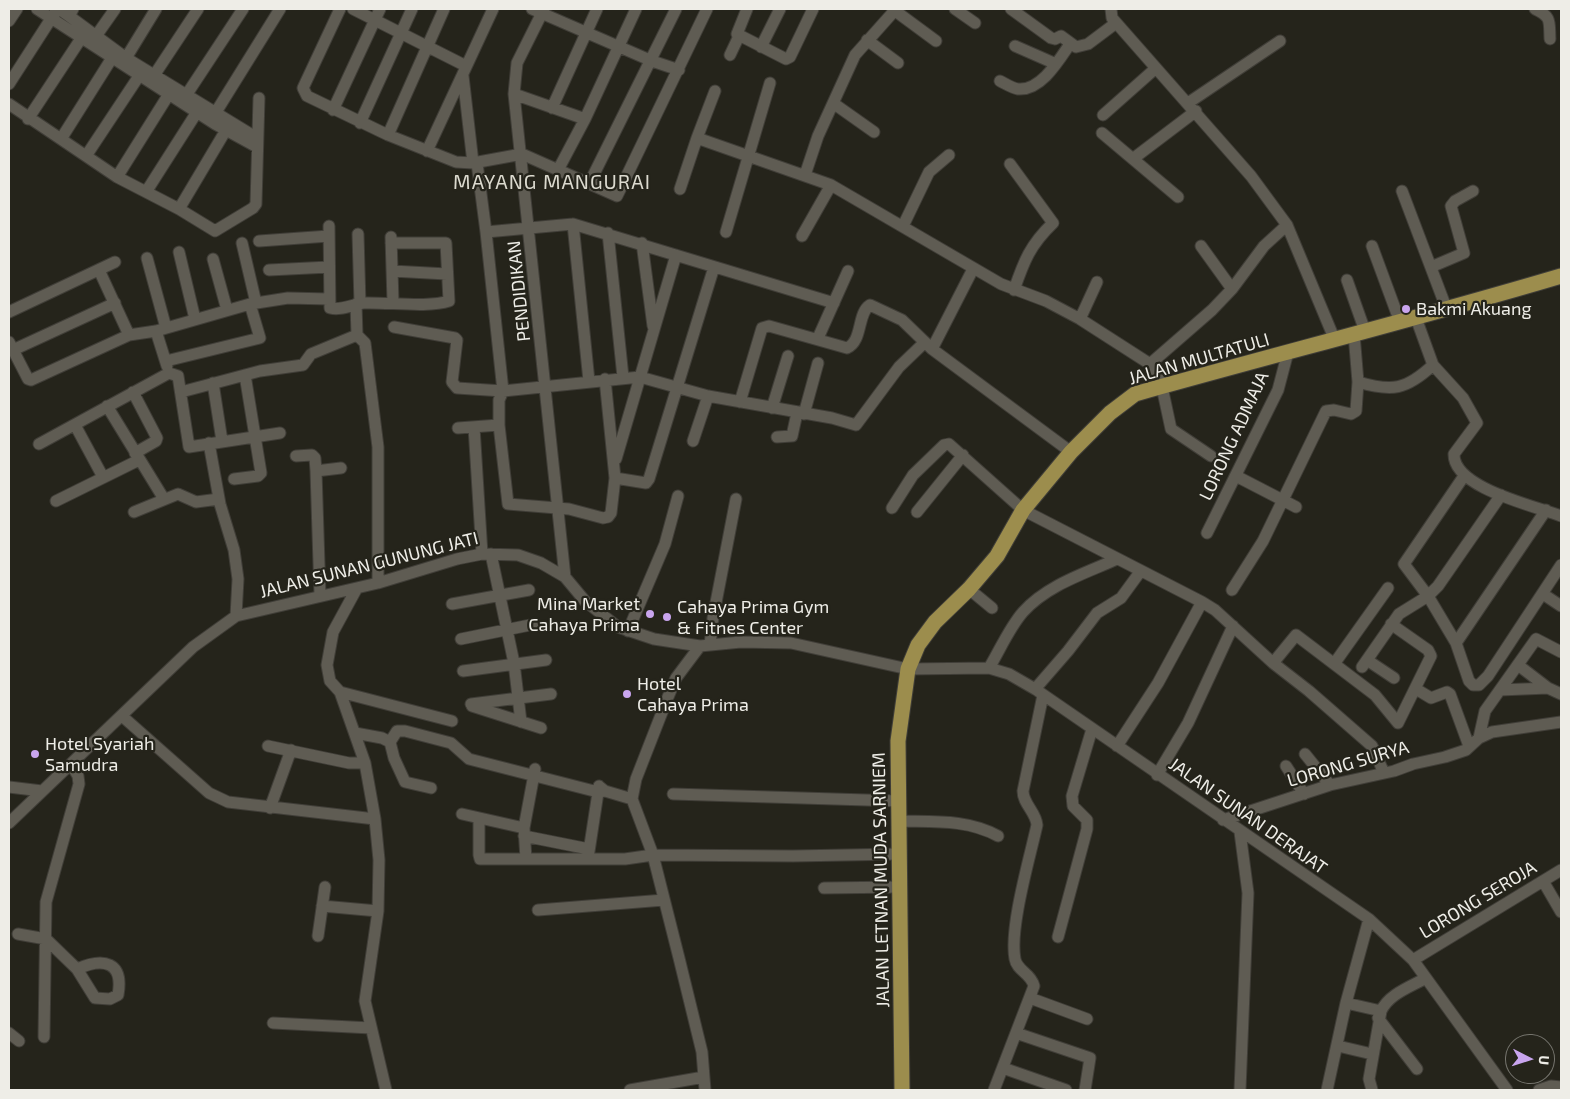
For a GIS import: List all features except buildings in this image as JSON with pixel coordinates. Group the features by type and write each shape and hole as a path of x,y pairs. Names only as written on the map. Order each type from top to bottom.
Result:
{"main road":[{"name":"JALAN MULTATULI","path":"908,669 918,645 935,622 969,589 997,556 1023,510 1071,452 1124,401 1135,394 1334,338 1447,310 1561,276"},
{"name":"JALAN LETNAN MUDA SARNIEM","path":"902,1090 898,741 908,669"}],"street":[{"path":"9,21 17,9"},
{"path":"37,9 139,76 152,79 187,94 216,112 257,142"},
{"path":"96,36 115,9"},
{"path":"126,58 156,9"},
{"path":"152,79 198,9"},
{"path":"187,94 243,9"},
{"path":"216,112 280,9"},
{"path":"340,9 303,88 307,96 360,123 456,162 475,163 522,154 614,196 620,195 707,9"},
{"path":"353,9 428,46 464,70 475,163 486,232 503,391 499,400 507,502 559,508 603,518 608,517 611,513 615,478 605,379"},
{"path":"334,110 380,9"},
{"path":"360,123 412,9"},
{"path":"388,135 444,9"},
{"path":"427,151 494,9"},
{"path":"552,108 597,9"},
{"path":"558,170 585,119 636,9"},
{"path":"589,184 652,61 676,9"},
{"path":"730,55 739,36 737,31 747,9"},
{"path":"762,47 780,9"},
{"path":"739,36 789,59 813,9"},
{"path":"955,9 975,23"},
{"path":"1012,9 1051,38 1056,39 1061,36 1076,47 1085,45 1116,23"},
{"path":"1111,9 1112,18 1116,23 1251,176 1287,225 1334,338"},
{"path":"1535,9 1546,15 1549,20 1550,39"},
{"path":"539,10 652,61 679,70"},
{"name":"PENDIDIKAN","path":"539,10 517,63 514,94 522,154 565,577"},
{"path":"805,174 818,136 855,55 866,40 895,10 936,41"},
{"path":"9,84 52,18 59,11 71,12 96,36 169,94 226,130 257,142"},
{"path":"28,119 82,37"},
{"path":"866,40 898,63"},
{"path":"1134,158 1192,107 1280,41"},
{"path":"1000,81 1016,88 1025,88 1038,82 1056,64 1070,44"},
{"path":"1015,46 1056,64"},
{"path":"61,139 112,58"},
{"path":"1103,115 1156,68"},
{"path":"86,156 139,76"},
{"path":"726,232 770,83"},
{"path":"680,189 715,91"},
{"path":"117,177 169,94"},
{"path":"514,94 585,119"},
{"path":"9,104 28,119 117,177 179,209 215,231 253,208 256,204 259,98"},
{"path":"833,103 874,132"},
{"path":"146,192 197,112"},
{"path":"179,209 226,130"},
{"path":"1102,133 1178,197"},
{"path":"698,138 805,174 831,185 973,269 1014,290 1046,301 1080,319 1150,364 1164,386 1171,429 1211,456"},
{"path":"903,226 929,172 949,155"},
{"path":"1010,164 1053,223 1036,239 1030,249 1014,290"},
{"path":"802,236 831,185"},
{"path":"1402,191 1447,310"},
{"path":"1431,267 1464,253 1451,206 1456,200 1473,191"},
{"path":"486,232 529,226 573,224 642,243 834,304"},
{"path":"573,224 589,381"},
{"path":"1150,364 1212,310 1232,288 1264,246 1287,225"},
{"path":"259,241 329,231 329,306 332,309 358,304 393,302 422,304 449,301 446,243 391,240 393,302"},
{"path":"608,233 623,378"},
{"path":"358,234 357,335 365,343 378,447 378,583"},
{"path":"166,361 260,338 242,243"},
{"path":"642,243 654,330"},
{"path":"1201,246 1232,288"},
{"path":"1372,246 1400,322"},
{"path":"179,252 195,320"},
{"path":"614,465 676,255"},
{"path":"147,258 169,373"},
{"path":"213,259 227,310"},
{"path":"9,312 115,262"},
{"path":"269,270 329,267"},
{"path":"615,478 646,483 714,267"},
{"path":"394,327 455,338 457,340 454,386 503,391 546,388 605,379 640,377 708,396 858,424 899,367 928,346 973,269"},
{"path":"99,270 129,335"},
{"path":"392,271 447,274"},
{"path":"818,338 848,272"},
{"path":"1232,590 1263,541 1282,498 1326,411 1334,410 1351,414 1356,412 1359,332 1347,280"},
{"path":"1080,319 1097,282"},
{"path":"114,303 11,346 28,379 32,380 129,335 161,330 253,303 288,298 329,298"},
{"path":"740,402 762,328 769,326 818,338 847,348 851,346 865,310 870,305 902,320 928,346 1071,452"},
{"path":"1416,318 1434,365 1464,398 1477,424 1454,454 1455,462 1464,476 1501,495 1561,516"},
{"path":"181,392 245,375 303,365 311,354 357,335"},
{"name":"LORONG ADMAJA","path":"1207,533 1278,390 1288,352"},
{"path":"772,408 788,356"},
{"path":"777,437 792,436 818,364"},
{"path":"1358,382 1377,387 1397,388 1420,378 1434,365"},
{"path":"39,444 169,373 178,376 189,447 280,433"},
{"path":"234,479 258,476 261,473 253,436 245,375"},
{"path":"213,383 222,441"},
{"path":"56,501 103,477 137,456 156,441 157,438 133,392"},
{"path":"693,441 708,396"},
{"path":"107,406 164,499"},
{"path":"75,425 103,477"},
{"path":"458,428 500,425"},
{"path":"474,427 487,554 499,595 514,663 522,722"},
{"path":"209,444 219,499 234,550 238,579 236,616"},
{"path":"892,508 913,475 944,445 951,445 1023,510 1073,534 1140,572 1175,587 1202,602 1233,626 1273,664 1309,690 1372,746 1384,773"},
{"path":"296,456 312,455 315,458 320,595"},
{"path":"917,512 963,455"},
{"path":"316,470 341,468"},
{"path":"1236,476 1282,498 1296,507"},
{"path":"1464,476 1404,564 1428,596 1456,643 1469,681 1473,685 1479,685 1488,676 1561,565"},
{"path":"134,512 178,494 196,502 219,499"},
{"path":"1394,678 1364,663 1391,624 1408,608 1428,596 1438,586 1501,495"},
{"path":"628,631 665,544 678,496"},
{"path":"705,1090 702,1052 653,855 632,799 636,779 676,678 705,646 713,618 736,498"},
{"path":"1456,643 1546,510"},
{"name":"JALAN SUNAN GUNUNG JATI","path":"9,823 193,647 236,616 378,583 457,559 487,554 518,555 530,558 565,577 601,616 628,631 654,639 705,646 740,642 791,643 908,669"},
{"path":"988,668 1022,613 1033,601 1051,590 1118,559"},
{"path":"994,1090 1034,986 1033,980 1017,967 1014,951 1019,907 1037,825 1035,817 1023,797 1023,790 1039,692 1097,613 1121,598 1140,572"},
{"path":"357,588 333,632 327,665 330,681 340,692 365,763 376,820 379,860 378,910 365,1002 386,1090"},
{"path":"1334,664 1388,588"},
{"path":"969,589 992,608"},
{"path":"452,604 529,590"},
{"path":"1542,594 1561,606"},
{"path":"1117,746 1158,683 1202,602"},
{"path":"461,639 535,624"},
{"path":"1273,664 1296,636 1375,695 1398,722 1431,660 1430,653 1391,624"},
{"path":"1157,775 1188,724 1233,626"},
{"path":"1479,738 1485,710 1536,638 1561,652"},
{"path":"463,671 546,660"},
{"path":"1518,665 1548,688 1561,694"},
{"name":"JALAN SUNAN DERAJAT","path":"908,669 988,668 1009,674 1039,692 1157,775 1369,919 1413,960 1507,1090"},
{"path":"1500,690 1548,688"},
{"path":"1416,689 1431,698 1447,692 1450,694 1469,746"},
{"path":"340,692 452,721"},
{"path":"541,728 471,704 551,694"},
{"path":"122,716 209,793 234,804 376,820"},
{"path":"1479,738 1492,732 1561,722"},
{"path":"1058,938 1087,829 1087,820 1073,806 1072,796 1092,729"},
{"path":"431,788 405,782 394,758 390,742 397,731 405,730 451,743 466,754 472,752 534,773 632,799"},
{"path":"355,733 382,738 390,742"},
{"name":"LORONG SURYA","path":"1223,820 1330,785 1445,757 1466,750 1479,738"},
{"path":"268,746 349,763 365,763"},
{"path":"270,808 291,750"},
{"path":"1305,754 1330,785"},
{"path":"44,1037 46,902 79,784 78,776 71,764"},
{"path":"1286,766 1304,794"},
{"path":"526,859 524,832 534,773"},
{"path":"9,787 42,790"},
{"path":"589,854 601,790"},
{"path":"673,794 899,801"},
{"path":"462,814 589,854 626,859 653,855 793,856 900,854"},
{"path":"479,818 480,859 526,859 589,854"},
{"path":"899,821 959,823 985,830 998,836"},
{"path":"1240,832 1248,893 1240,1090"},
{"name":"LORONG SEROJA","path":"1413,960 1561,870"},
{"path":"1543,881 1561,912"},
{"path":"824,888 900,886"},
{"path":"318,936 325,887"},
{"path":"538,910 664,900"},
{"path":"322,906 378,910"},
{"path":"1329,1090 1346,1003 1369,919"},
{"path":"18,934 46,939 77,969"},
{"path":"1372,1090 1369,1079 1372,1054 1379,1015 1384,1004 1397,994 1426,978"},
{"path":"1030,998 1086,1019"},
{"path":"1346,1003 1379,1015 1417,1069"},
{"path":"273,1023 371,1028"},
{"path":"9,1033 19,1041"},
{"path":"1016,1033 1090,1058 1085,1090"},
{"path":"1338,1046 1372,1054"},
{"path":"1003,1068 1044,1087 1066,1090"},
{"path":"630,1090 704,1077"},
{"path":"1539,1090 1551,1086 1561,1087"}],"place":[{"name":"Bakmi Akuang","path":"1406,309"},
{"name":"Mina Market Cahaya Prima","path":"650,614"},
{"name":"Cahaya Prima Gym & Fitnes Center","path":"667,617"},
{"name":"Hotel Cahaya Prima","path":"627,694"},
{"name":"Hotel Syariah Samudra","path":"35,754"}],"district":[{"name":"MAYANG MANGURAI","path":"552,182"}]}
